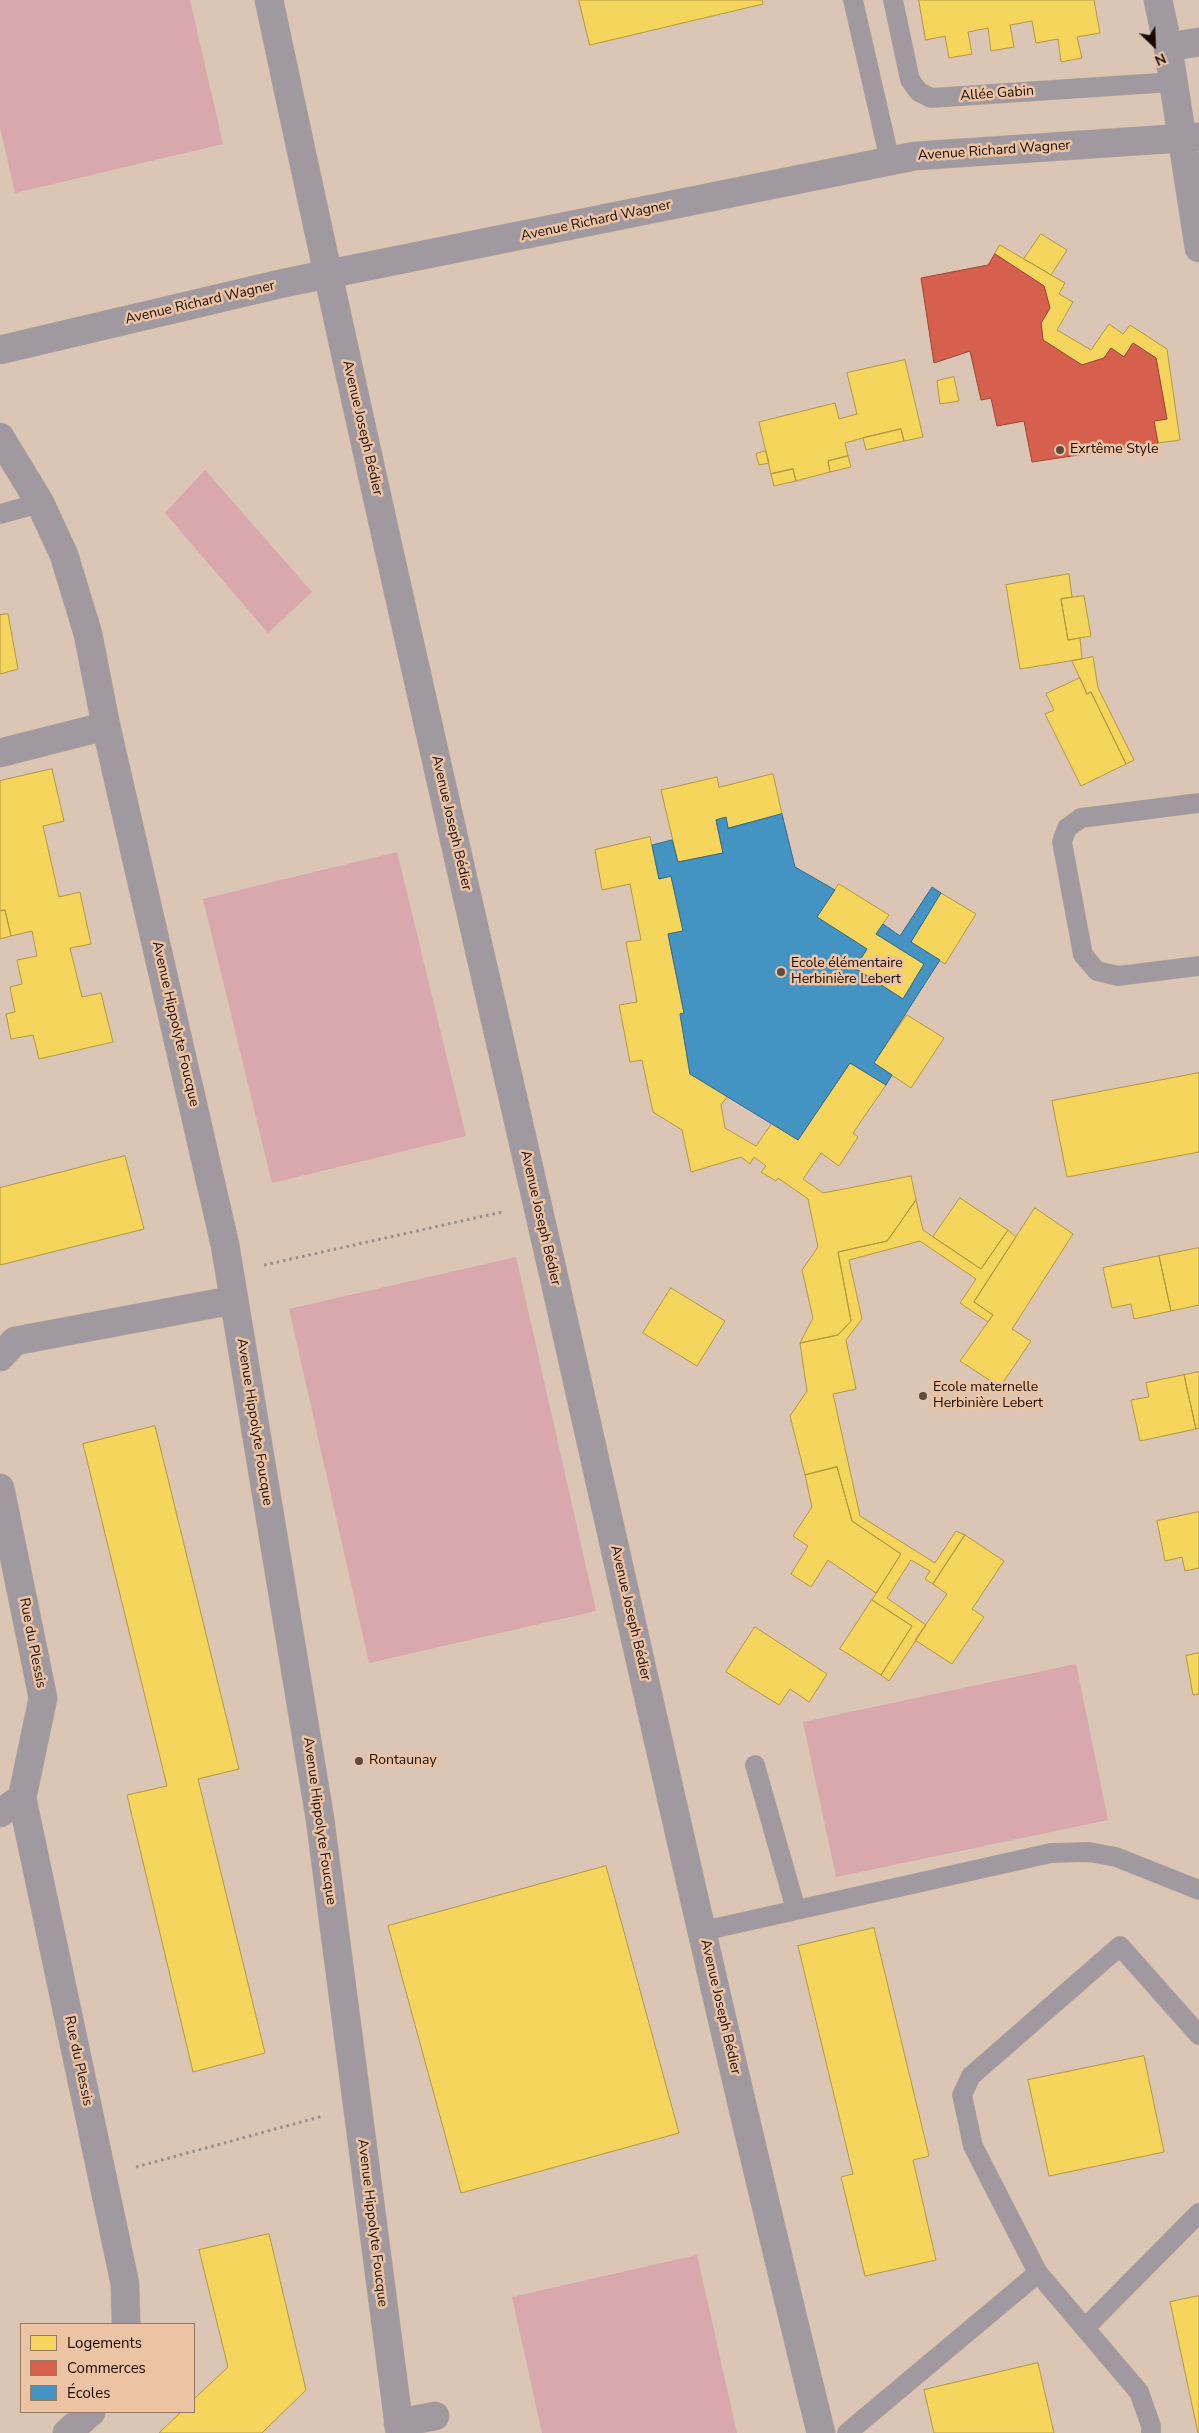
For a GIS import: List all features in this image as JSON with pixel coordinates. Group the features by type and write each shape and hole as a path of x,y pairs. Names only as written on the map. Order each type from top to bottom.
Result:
{"street":[{"name":"Avenue Joseph Bédier","path":"269,0 327,275 537,1206 763,2197 821,2433"},
{"path":"1158,0 1173,82 1190,137 1199,248"},
{"path":"1168,47 1199,42"},
{"name":"Avenue Richard Wagner","path":"0,350 284,283 915,156 1190,137"},
{"name":"Avenue Hippolyte Foucque","path":"0,437 40,504 64,555 88,634 106,726 215,1199 230,1273 320,1819 399,2428"},
{"path":"0,753 106,726"},
{"path":"0,1357 15,1341 234,1300"},
{"name":"Rue du Plessis","path":"0,1488 43,1698 11,1806 102,2176 125,2284 126,2323"},
{"path":"67,2433 90,2413"},
{"path":"399,2428 435,2416"}],"lane":[{"path":"853,0 890,161"},
{"name":"Allée Gabin","path":"893,0 910,80 919,92 932,98 1173,82"},
{"path":"0,514 40,504"},
{"path":"1199,803 1081,818 1067,828 1062,842 1083,955 1097,971 1118,976 1199,966"},
{"path":"755,1765 796,1910"},
{"path":"703,1931 1051,1853 1089,1852 1116,1857 1199,1890"},
{"path":"1151,2433 1151,2426 1139,2392 1038,2273 973,2146 962,2095 971,2076 1120,1946 1199,2035"},
{"path":"1085,2328 1199,2213"},
{"path":"847,2433 1038,2273"}],"path":[{"path":"230,1273 537,1206"},
{"path":"102,2176 358,2106"}],"shaded area":[{"path":"0,0 190,0 223,144 15,193 0,128"},
{"path":"205,470 312,592 268,633 165,513"},
{"path":"397,852 466,1136 272,1183 203,899"},
{"path":"516,1257 596,1611 369,1663 289,1309"},
{"path":"1076,1664 1108,1820 836,1877 803,1722"},
{"path":"697,2255 737,2433 542,2433 512,2297"}],"building: Logements":[{"path":"579,0 762,0 763,4 590,45"},
{"path":"919,0 1094,0 1100,33 1077,37 1082,58 1061,62 1058,39 1036,43 1032,21 1010,25 1014,47 991,51 988,28 968,32 972,54 949,58 945,36 926,40"},
{"path":"1041,234 1067,250 1051,275 1024,259"},
{"path":"1000,245 1065,283 1059,294 1073,302 1057,330 1091,350 1109,324 1123,334 1130,325 1167,349 1180,440 1158,443 1154,421 1167,419 1156,358 1133,343 1124,357 1111,348 1104,358 1082,365 1043,340 1041,323 1050,308 1044,286 995,254"},
{"path":"905,360 923,437 904,441 901,429 863,438 845,443 848,456 828,461 830,472 796,481 793,469 771,474 759,422 835,403 839,419 857,414 847,373"},
{"path":"954,377 959,401 940,404 937,381"},
{"path":"901,429 904,441 866,450 863,438"},
{"path":"766,451 769,463 759,465 756,454"},
{"path":"848,456 851,467 830,472 828,461"},
{"path":"793,469 796,481 774,486 771,474"},
{"path":"1069,574 1072,597 1061,599 1068,640 1080,638 1082,659 1020,669 1006,585"},
{"path":"1084,596 1091,636 1068,640 1061,599"},
{"path":"8,614 18,669 0,674 0,615"},
{"path":"1093,657 1098,688 1134,760 1126,764 1091,692 1087,694 1072,661"},
{"path":"1080,678 1087,694 1091,692 1126,764 1081,786 1045,714 1054,710 1046,694"},
{"path":"52,769 64,821 43,826 59,897 80,892 91,944 70,948 82,997 101,993 113,1042 39,1059 33,1035 11,1039 6,1014 15,1012 10,987 22,984 17,960 37,956 32,931 11,936 5,910 0,911 0,781"},
{"path":"773,774 782,814 728,828 726,817 716,820 723,853 678,862 661,790 717,777 719,787"},
{"path":"650,837 659,879 671,876 683,931 668,934 684,1013 680,1014 690,1074 728,1096 721,1105 725,1128 756,1146 772,1123 798,1140 850,1063 886,1085 853,1133 858,1137 839,1166 821,1153 803,1179 823,1193 911,1176 916,1200 887,1241 838,1252 851,1321 838,1335 800,1343 813,1318 802,1270 818,1247 808,1199 778,1178 776,1181 761,1172 766,1166 754,1157 750,1164 741,1157 691,1172 682,1130 653,1112 642,1060 630,1062 619,1005 637,1002 626,942 641,940 630,884 602,890 595,850"},
{"path":"839,884 889,915 876,934 924,964 903,999 855,968 867,949 817,917"},
{"path":"941,893 976,914 945,964 911,942"},
{"path":"5,910 11,936 0,939 0,911"},
{"path":"907,1015 944,1038 911,1088 874,1063"},
{"path":"1199,1073 1199,1152 1067,1177 1052,1101"},
{"path":"125,1156 144,1229 0,1265 0,1188"},
{"path":"960,1198 1008,1230 981,1269 933,1237"},
{"path":"916,1200 923,1230 981,1269 1008,1230 1016,1237 974,1302 993,1315 988,1322 960,1303 976,1279 920,1241 849,1260 862,1319 846,1340 856,1389 833,1394 860,1516 935,1563 956,1531 965,1535 933,1584 925,1579 930,1571 911,1560 887,1598 926,1625 889,1681 881,1675 912,1626 872,1600 901,1554 852,1521 837,1467 805,1475 790,1416 807,1391 800,1343 838,1335 851,1321 838,1252 887,1241"},
{"path":"1035,1208 1073,1234 1012,1329 1031,1341 1000,1387 960,1361 993,1315 974,1302"},
{"path":"1199,1248 1199,1305 1171,1311 1159,1256"},
{"path":"1159,1256 1171,1311 1134,1319 1131,1304 1112,1308 1103,1268"},
{"path":"671,1288 725,1321 697,1366 643,1333"},
{"path":"1199,1372 1199,1428 1196,1429 1184,1375"},
{"path":"1184,1375 1196,1429 1140,1441 1131,1400 1149,1397 1146,1383"},
{"path":"155,1426 239,1769 198,1779 265,2053 193,2072 127,1795 167,1786 83,1444"},
{"path":"837,1467 852,1521 901,1554 876,1593 828,1560 811,1587 791,1574 808,1546 793,1536 812,1507 805,1475"},
{"path":"1199,1512 1199,1568 1185,1571 1182,1557 1165,1561 1157,1521"},
{"path":"965,1535 1004,1561 972,1609 984,1617 952,1664 915,1640 947,1594 933,1584"},
{"path":"872,1600 912,1626 881,1675 840,1649"},
{"path":"755,1627 827,1674 809,1702 790,1689 779,1705 726,1672"},
{"path":"1199,1653 1199,1694 1193,1695 1186,1656"},
{"path":"606,1866 679,2133 461,2193 388,1926"},
{"path":"874,1928 929,2156 913,2160 936,2260 865,2276 841,2177 853,2174 798,1946"},
{"path":"1144,2056 1164,2152 1049,2176 1028,2080"},
{"path":"269,2234 306,2390 262,2433 159,2433 180,2413 195,2413 195,2398 228,2367 199,2250"},
{"path":"1199,2296 1199,2433 1198,2433 1170,2302"},
{"path":"1038,2363 1054,2433 934,2433 924,2390"}],"building: Commerces":[{"path":"995,254 1044,286 1050,308 1041,323 1043,340 1082,365 1104,358 1111,348 1124,357 1133,343 1156,358 1167,419 1154,421 1158,443 1032,462 1024,421 997,426 991,398 981,400 970,351 934,363 921,278 988,265"}],"building: Écoles":[{"path":"782,814 795,867 835,890 817,917 867,949 855,968 903,999 924,964 876,934 883,924 900,936 932,887 941,893 911,942 940,960 874,1063 892,1075 886,1085 850,1063 798,1140 690,1074 680,1014 684,1013 668,934 683,931 671,876 659,879 652,845 672,840 678,862 723,853 716,820 726,817 728,828"}],"place":[{"name":"Exrtême Style","path":"1060,450"},
{"name":"Ecole élémentaire Herbinière Lebert","path":"781,972"},
{"name":"Ecole maternelle Herbinière Lebert","path":"923,1396"},
{"name":"Rontaunay","path":"359,1761"}]}
